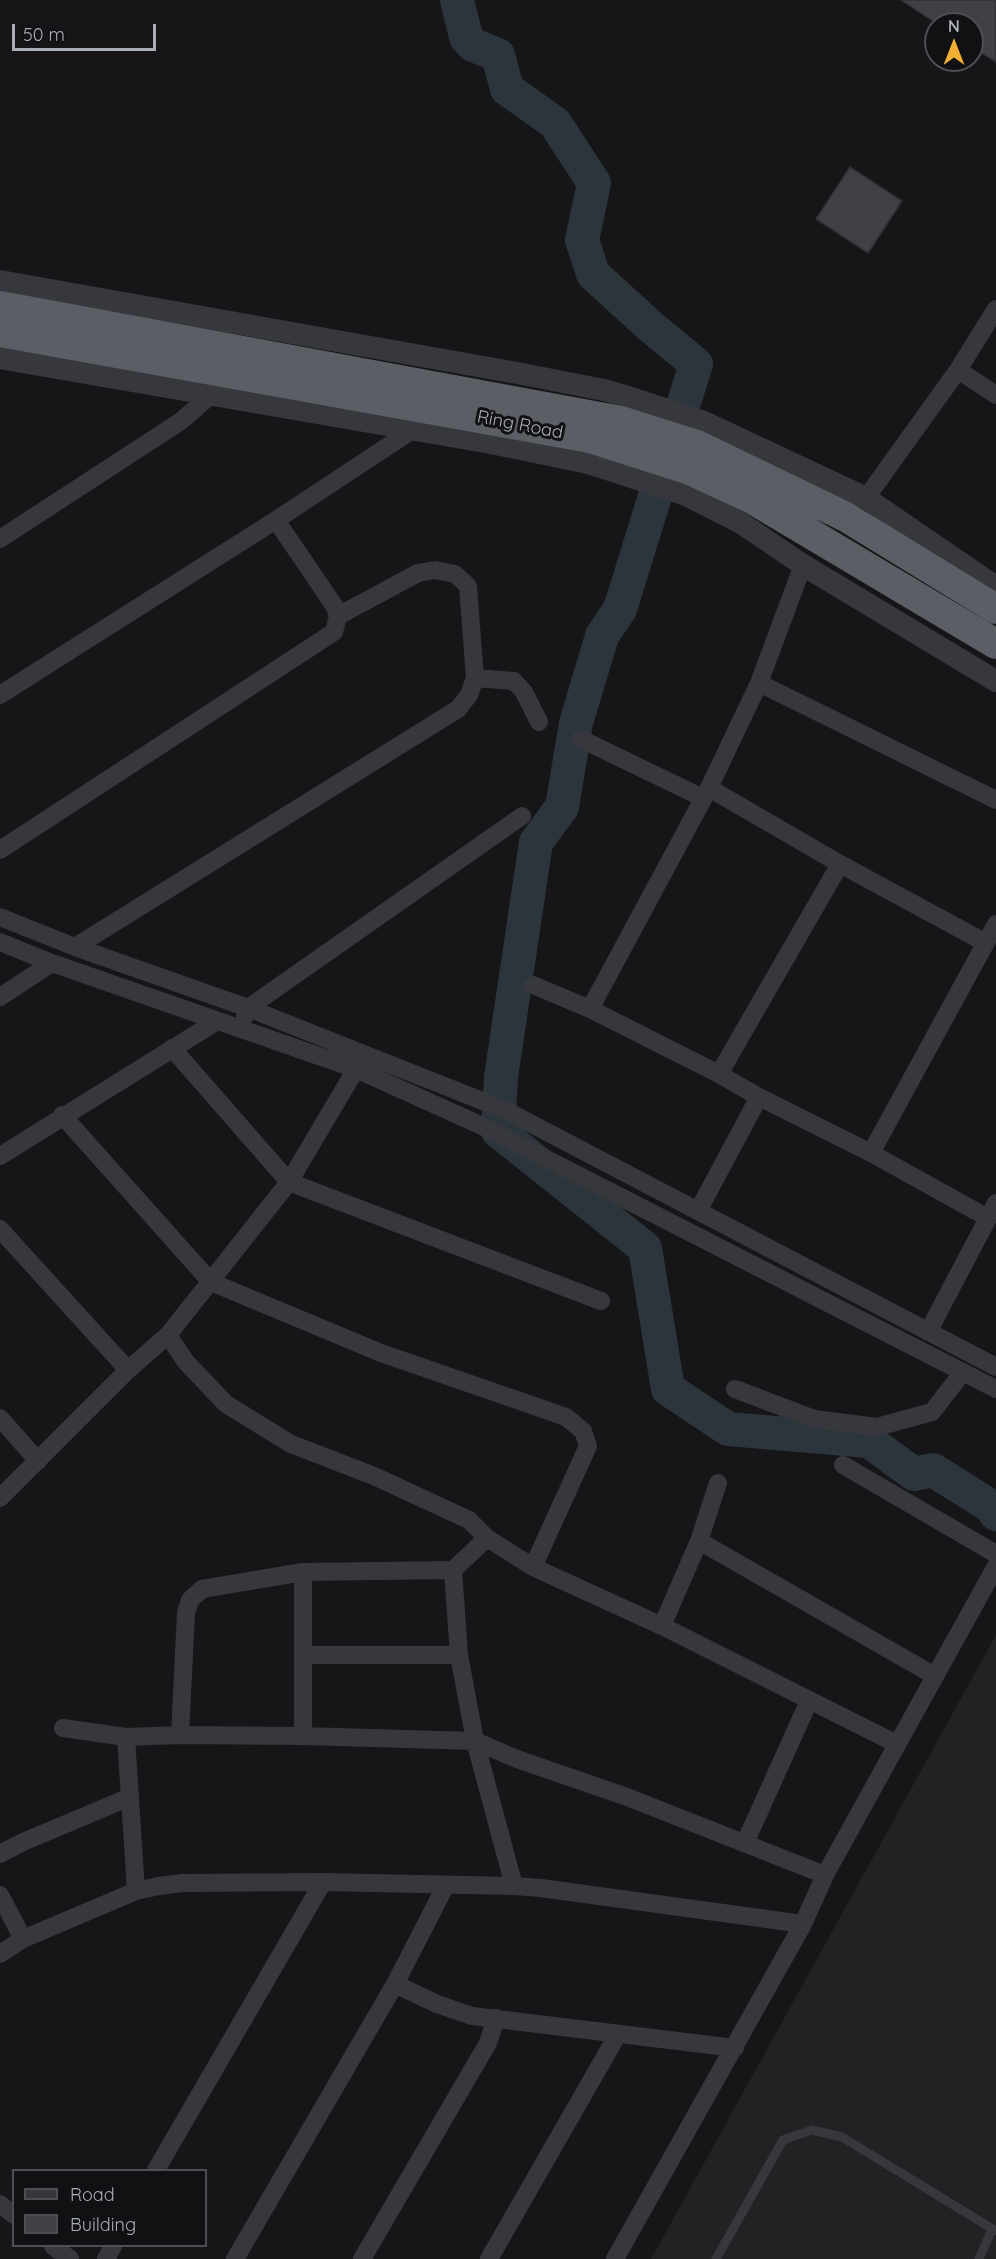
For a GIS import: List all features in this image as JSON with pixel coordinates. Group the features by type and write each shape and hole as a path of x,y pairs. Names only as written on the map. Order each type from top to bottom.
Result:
{"highway":[{"name":"Ring Road","path":"0,306 619,433 694,458 846,517 996,609"},
{"name":"Ring Road","path":"0,332 590,438 619,433"},
{"name":"Ring Road","path":"694,458 754,500 996,644"}],"street":[{"path":"0,281 604,390 619,433"},
{"path":"866,498 958,370 996,309"},
{"path":"0,358 414,429 566,459 619,433 694,458 866,498 996,587"},
{"path":"958,370 996,395"},
{"path":"0,539 181,421 212,394"},
{"path":"0,695 276,520 414,429"},
{"path":"694,458 741,523 803,565 996,681"},
{"path":"0,850 334,632 338,616 335,607 276,520"},
{"path":"590,1009 706,793 759,683 803,565"},
{"path":"75,947 458,709 469,695 475,678 468,586 455,574 435,570 418,573 338,616"},
{"path":"475,678 514,681 524,692 539,722"},
{"path":"759,683 996,800"},
{"path":"581,739 706,793 986,943"},
{"path":"240,1029 248,1008 522,816"},
{"path":"719,1074 840,864"},
{"path":"0,917 75,947 248,1008 505,1110 996,1367"},
{"path":"871,1153 996,924"},
{"path":"0,942 52,963 356,1069 509,1138 996,1389"},
{"path":"0,997 52,963"},
{"path":"533,985 590,1009 719,1074 759,1097 992,1211 928,1332"},
{"path":"0,1156 62,1115 217,1021"},
{"path":"172,1048 289,1182 601,1301"},
{"path":"0,1498 128,1370 168,1335 289,1182 356,1069"},
{"path":"698,1211 759,1097"},
{"path":"62,1115 211,1282 381,1353 566,1417 583,1431 588,1446 533,1567"},
{"path":"0,1229 128,1370"},
{"path":"168,1335 186,1362 226,1404 291,1444 374,1476 469,1520 487,1538 533,1567 662,1626 897,1744"},
{"path":"735,1389 814,1419 877,1427 932,1412 963,1372"},
{"path":"0,1418 38,1461"},
{"path":"843,1465 996,1554"},
{"path":"662,1626 699,1541 718,1483"},
{"path":"180,1735 186,1612 190,1600 202,1589 303,1572 453,1570 487,1538"},
{"path":"699,1541 935,1676"},
{"path":"615,2259 735,2048 803,1924 825,1875 996,1566"},
{"path":"453,1570 459,1655 475,1742 514,1886"},
{"path":"303,1572 303,1736"},
{"path":"303,1655 459,1655"},
{"path":"745,1843 809,1701"},
{"path":"63,1728 126,1737 303,1736 475,1742 627,1797 825,1875"},
{"path":"126,1737 136,1891"},
{"path":"0,1854 130,1797"},
{"path":"0,1954 23,1939 136,1891 183,1883 323,1882 514,1886 553,1889 803,1924"},
{"path":"157,2169 323,1882"},
{"path":"235,2259 395,1984 446,1885"},
{"path":"0,1895 23,1939"},
{"path":"395,1984 437,2004 472,2016 735,2048"},
{"path":"362,2259 488,2043 496,2018"},
{"path":"489,2259 618,2034"},
{"path":"0,2204 12,2213"},
{"path":"54,2247 70,2259"}],"lane":[{"path":"716,2259 783,2140 812,2130 842,2137 994,2230 979,2259"}],"shaded area":[{"path":"996,1635 996,2259 651,2259"}],"building":[{"path":"901,0 996,0 996,62 984,54 984,12 924,12 924,15"},
{"path":"850,167 902,201 868,253 816,219"}],"waterway":[{"path":"457,0 466,37 473,45 498,55 507,89 555,123 594,183 582,240 593,274 696,364 620,609 602,636 576,723 562,807 536,842 501,1077 498,1131 645,1248 668,1389 728,1429 869,1441 914,1474 933,1470 992,1507 996,1514"}]}
